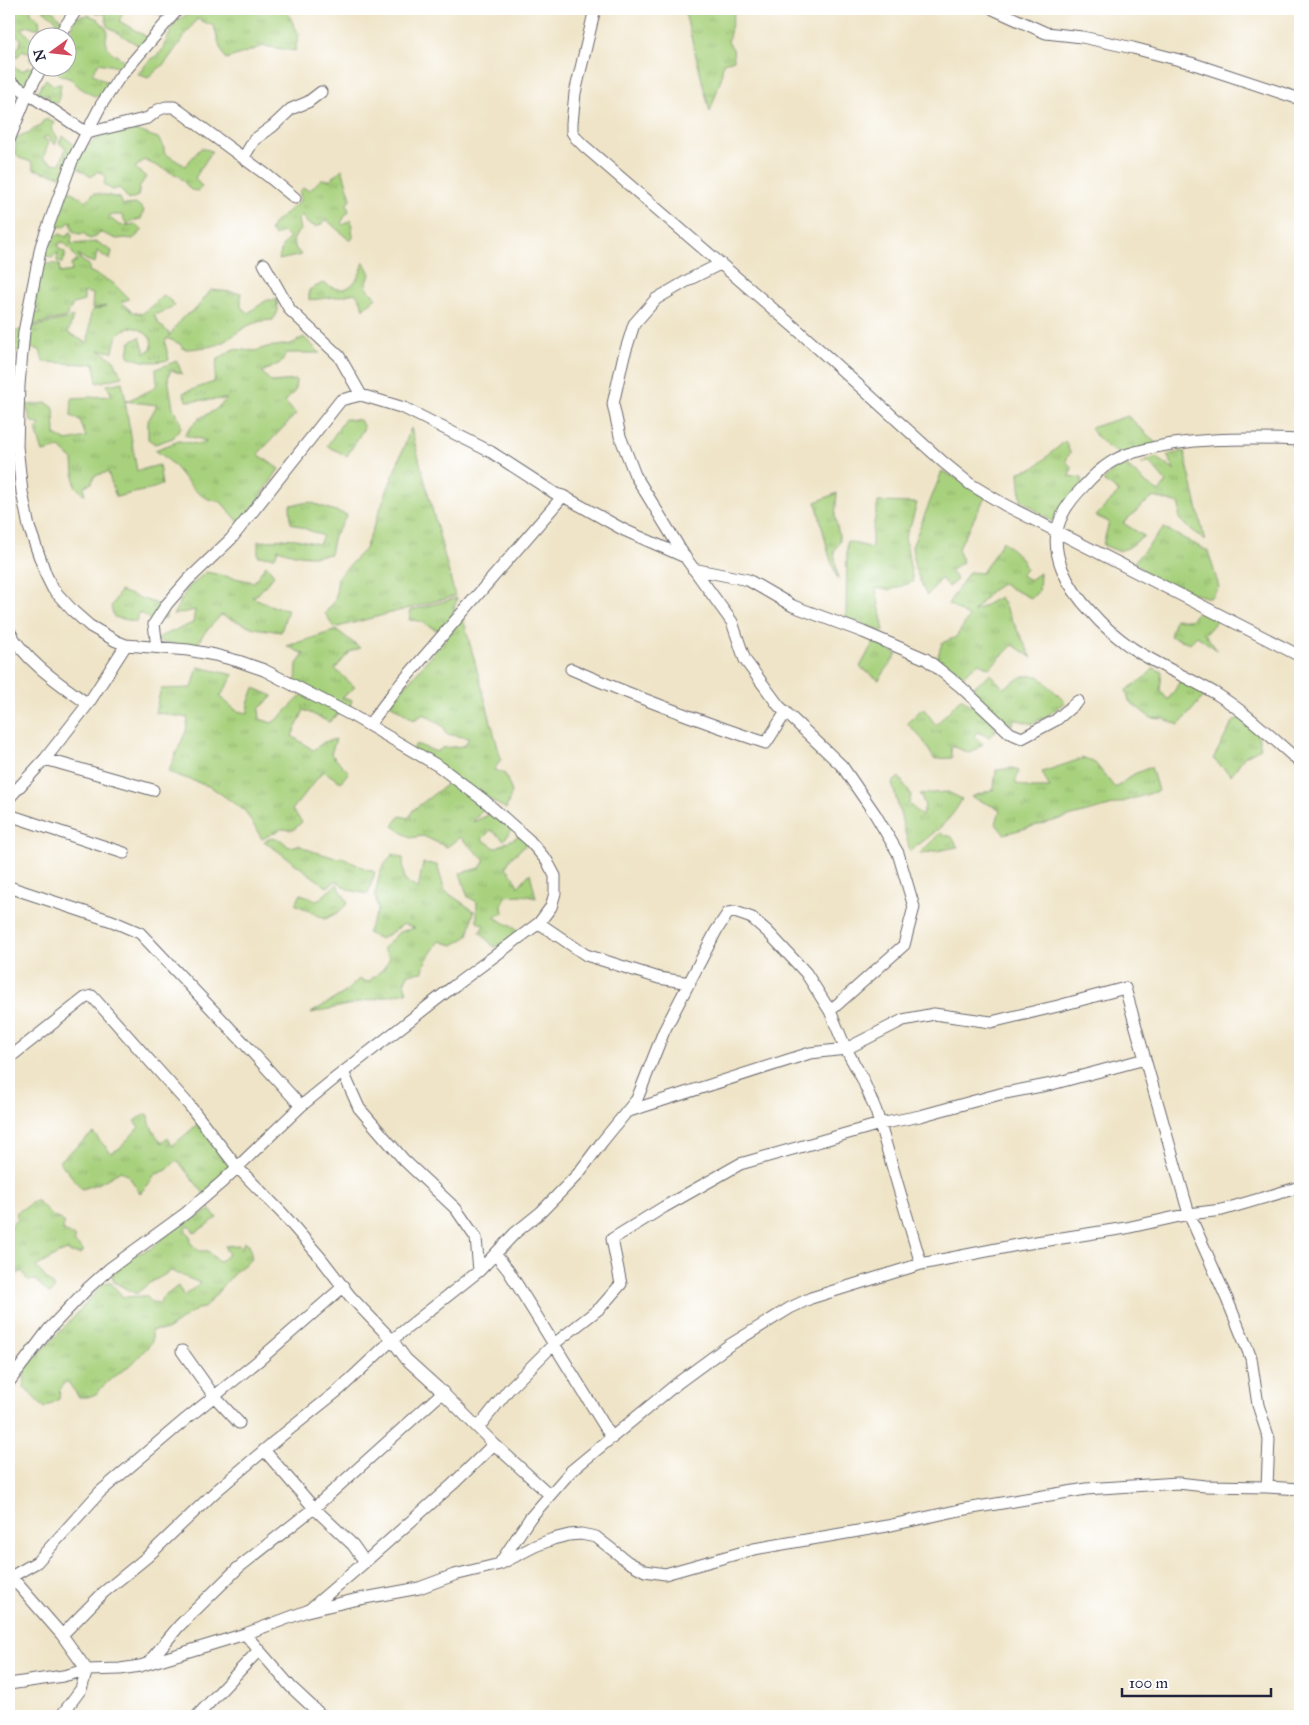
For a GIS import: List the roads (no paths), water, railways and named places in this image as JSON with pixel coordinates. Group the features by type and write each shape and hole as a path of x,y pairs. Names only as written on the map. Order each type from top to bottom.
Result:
{"street":[{"path":"9,1382 49,1329 109,1269 186,1212 222,1182 300,1106 454,986 539,923 551,907 555,893 555,876 547,861 529,840 486,802 440,767 310,692 264,670 238,661 188,650 126,646 106,636 90,626 53,589 39,558 30,527 18,468 17,446 19,385 24,332 40,246 66,178 102,105 119,78 178,9"},
{"path":"595,9 575,93 572,132 576,138 801,333 943,462 970,484 1005,506 1300,656"},
{"path":"993,9 1046,33 1082,37 1166,56 1300,100"},
{"path":"64,28 75,12"},
{"path":"9,140 36,78"},
{"path":"9,81 87,133 148,118 158,110 166,107 174,108 244,158 295,198"},
{"path":"244,158 254,140 291,110 308,102 321,92"},
{"path":"264,264 290,310 339,356 361,395"},
{"path":"720,264 656,299 634,324 623,359 613,404 620,436 636,475 685,557 732,622 745,660 779,706 842,766 875,814 898,853 914,907 904,945 830,1011"},
{"path":"157,647 154,624 167,604 188,580 231,539 341,400 361,395 404,408 447,429 491,452 556,494 563,496 624,530 685,557"},
{"path":"1300,440 1259,438 1185,443 1133,452 1116,459 1097,472 1078,492 1060,518 1058,532 1058,560 1063,573 1086,606 1105,626 1132,648 1209,690 1246,714 1300,762"},
{"path":"369,725 397,688 563,496"},
{"path":"694,569 748,580 793,606 863,632 926,659 1010,732 1022,738 1056,720 1078,701"},
{"path":"9,632 16,644 48,676 88,704"},
{"path":"9,798 44,759 88,704 126,646"},
{"path":"571,669 700,722 766,743 786,712"},
{"path":"44,759 153,790"},
{"path":"9,816 124,853"},
{"path":"9,886 112,921 140,933 300,1106"},
{"path":"62,1635 104,1592 147,1557 215,1492 340,1389 392,1340 479,1272 515,1233 560,1194 637,1099 664,1031 728,913 735,912 752,918 774,938 806,973 830,1011 846,1049 862,1078 880,1124 921,1264"},
{"path":"539,923 586,955 659,978 690,983"},
{"path":"626,1112 810,1053 846,1049 903,1020 934,1014 992,1022 1125,988 1189,1214 1251,1358 1258,1405 1269,1439 1267,1487"},
{"path":"9,1058 85,998 92,996 189,1105 237,1167 282,1213 344,1286 350,1296 392,1340 406,1359 550,1495"},
{"path":"478,1428 510,1389 554,1344 600,1308 621,1284 612,1239 740,1164 880,1124 920,1116 1000,1094 1052,1084 1145,1059"},
{"path":"343,1072 359,1108 404,1160 456,1209 476,1238 479,1272"},
{"path":"500,1564 530,1518 571,1471 679,1382 728,1346 790,1308 811,1298 921,1264 1017,1245 1126,1228 1189,1214 1222,1210 1300,1187"},
{"path":"495,1254 508,1270 612,1438"},
{"path":"87,1670 62,1635 10,1577 37,1562 100,1492 258,1361 344,1286"},
{"path":"182,1351 214,1396 239,1423"},
{"path":"148,1663 179,1626 238,1568 314,1508 442,1392"},
{"path":"307,1611 453,1484 494,1444"},
{"path":"264,1450 314,1508 353,1545 365,1562"},
{"path":"9,1684 63,1676 87,1670 120,1669 148,1663 245,1634 307,1611 419,1588 454,1575 500,1564 553,1539 569,1535 581,1534 596,1537 628,1562 645,1571 665,1574 763,1547 886,1526 960,1510 1086,1489 1178,1483 1300,1490"},
{"path":"245,1634 291,1686 321,1715 319,1716"},
{"path":"197,1716 259,1650"},
{"path":"61,1716 81,1689 87,1670"}]}
